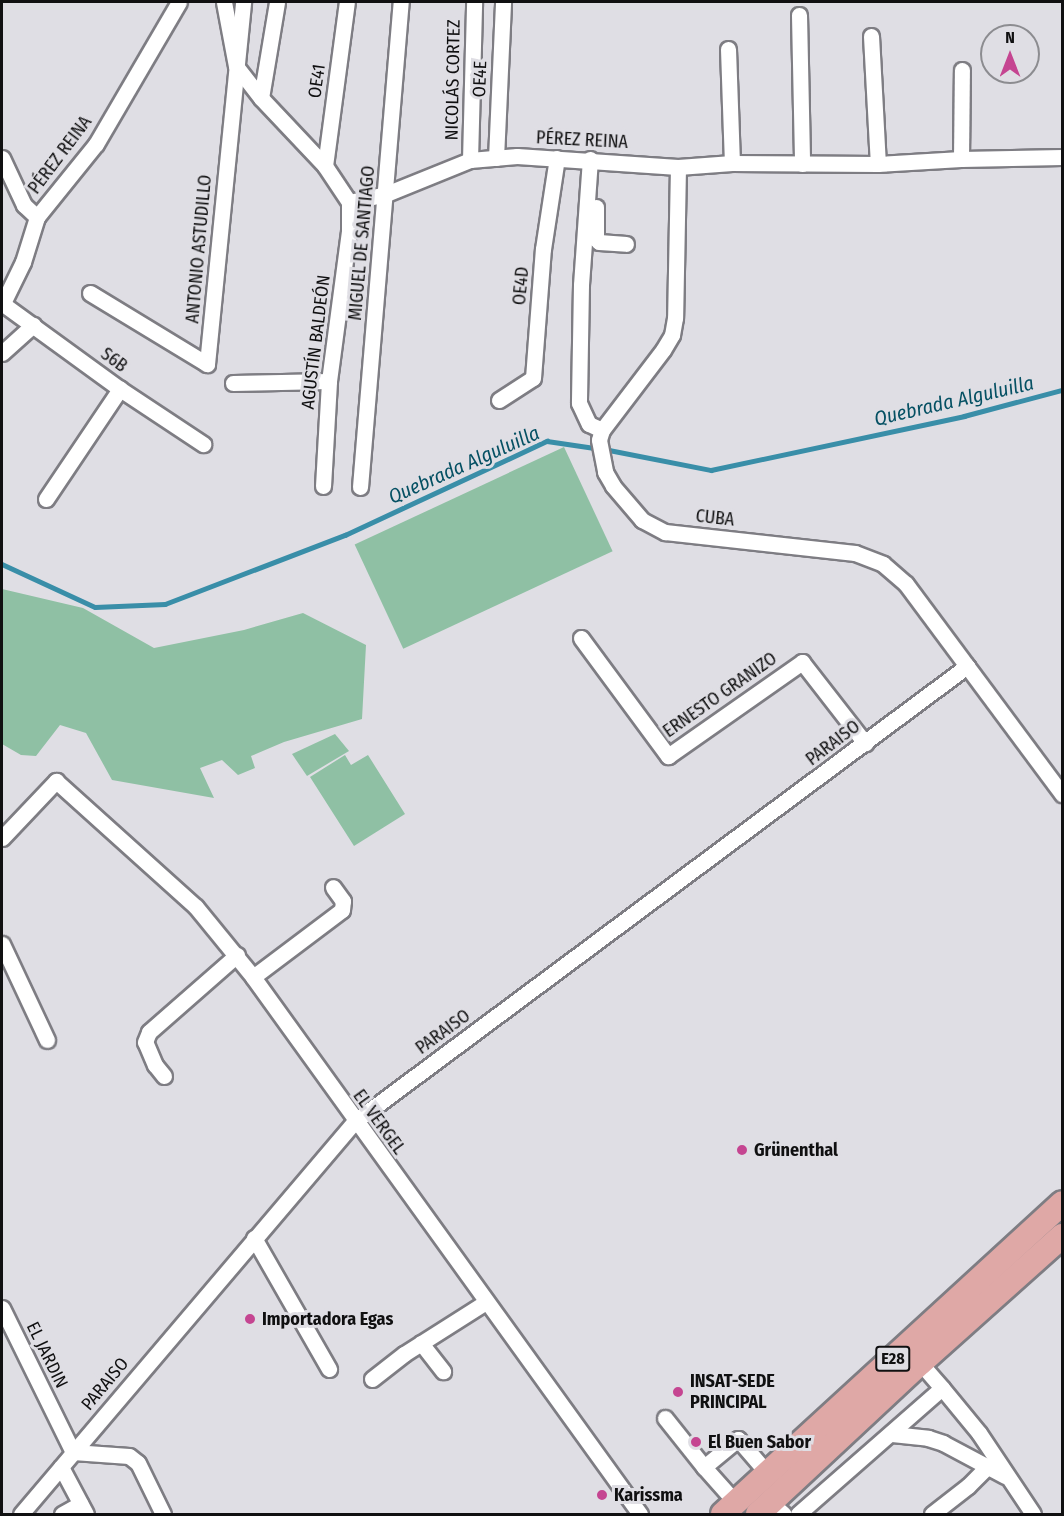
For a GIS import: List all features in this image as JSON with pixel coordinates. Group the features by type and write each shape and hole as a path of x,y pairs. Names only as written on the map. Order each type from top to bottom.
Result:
{"main road":[{"name":"E28","path":"730,1509 1062,1203"},
{"name":"E28","path":"771,1510 920,1363 1062,1236"}],"street":[{"name":"PÉREZ REINA","path":"2,305 23,262 37,217 96,144 179,2"},
{"path":"224,2 236,66 261,98 325,166 349,202"},
{"name":"ANTONIO ASTUDILLO","path":"90,293 207,364 243,2"},
{"path":"261,98 277,2"},
{"name":"OE41","path":"325,166 347,2"},
{"name":"MIGUEL DE SANTIAGO","path":"360,487 401,2"},
{"name":"NICOLÁS CORTEZ","path":"470,160 474,2"},
{"name":"OE4E","path":"496,158 503,2"},
{"path":"799,15 802,164"},
{"path":"871,36 878,164"},
{"path":"728,49 732,163"},
{"path":"961,159 962,70"},
{"name":"PÉREZ REINA","path":"349,202 386,194 470,160 496,158 594,159 678,167 732,163 878,164 961,159 1062,157"},
{"path":"2,158 24,205 37,217"},
{"name":"OE4D","path":"499,400 533,378 543,249 557,158"},
{"path":"594,159 596,239 599,242 626,244"},
{"path":"594,159 581,285 579,403 589,424 602,430 672,335 675,318 678,167"},
{"name":"AGUSTÍN BALDEÓN","path":"323,486 329,381 349,232 349,202"},
{"name":"S6B","path":"2,305 120,389 203,444"},
{"path":"2,353 33,325"},
{"path":"233,383 329,381"},
{"path":"46,499 120,389"},
{"name":"CUBA","path":"602,430 599,440 605,472 621,498 642,520 665,532 855,553 883,564 906,584 1062,794"},
{"name":"ERNESTO GRANIZO","path":"581,638 668,756 802,662 865,743"},
{"name":"PARAISO","path":"21,1515 354,1122 967,666"},
{"name":"EL VERGEL","path":"2,838 56,781 195,907 237,955 354,1122 640,1515"},
{"path":"253,977 342,910 343,901 333,887"},
{"path":"2,944 47,1040"},
{"path":"164,1076 155,1065 145,1042 148,1032 237,955"},
{"path":"254,1239 329,1369"},
{"path":"372,1379 421,1343 486,1302"},
{"name":"EL JARDIN","path":"2,1308 73,1452"},
{"path":"421,1343 443,1371"},
{"path":"920,1363 979,1432 1033,1515"},
{"path":"798,1515 942,1388"},
{"path":"665,1418 704,1467 730,1509"},
{"path":"892,1434 928,1438 943,1443 1008,1478"},
{"path":"704,1467 738,1439 768,1474"},
{"path":"73,1452 86,1455 119,1453 138,1462 163,1515"},
{"path":"61,1467 83,1509 62,1515"},
{"path":"932,1515 968,1486 987,1467"}],"green space":[{"path":"564,447 613,551 403,649 355,545"},
{"path":"2,589 83,608 154,648 244,630 303,613 366,645 362,719 284,742 251,756 255,768 238,775 222,760 200,768 214,798 112,780 86,733 60,725 36,756 21,755 2,744"},
{"path":"335,734 349,751 307,776 292,754"},
{"path":"345,755 351,765 368,755 405,814 354,846 310,777"}],"waterway":[{"name":"Quebrada Alguluilla","path":"2,564 95,607 165,604 345,535 547,441 609,450 711,470 964,416 1062,390"}],"place":[{"name":"Grünenthal","path":"742,1150"},
{"name":"Importadora Egas","path":"250,1319"},
{"name":"INSAT-SEDE PRINCIPAL","path":"678,1392"},
{"name":"El Buen Sabor","path":"696,1442"},
{"name":"Karissma","path":"602,1495"}]}
